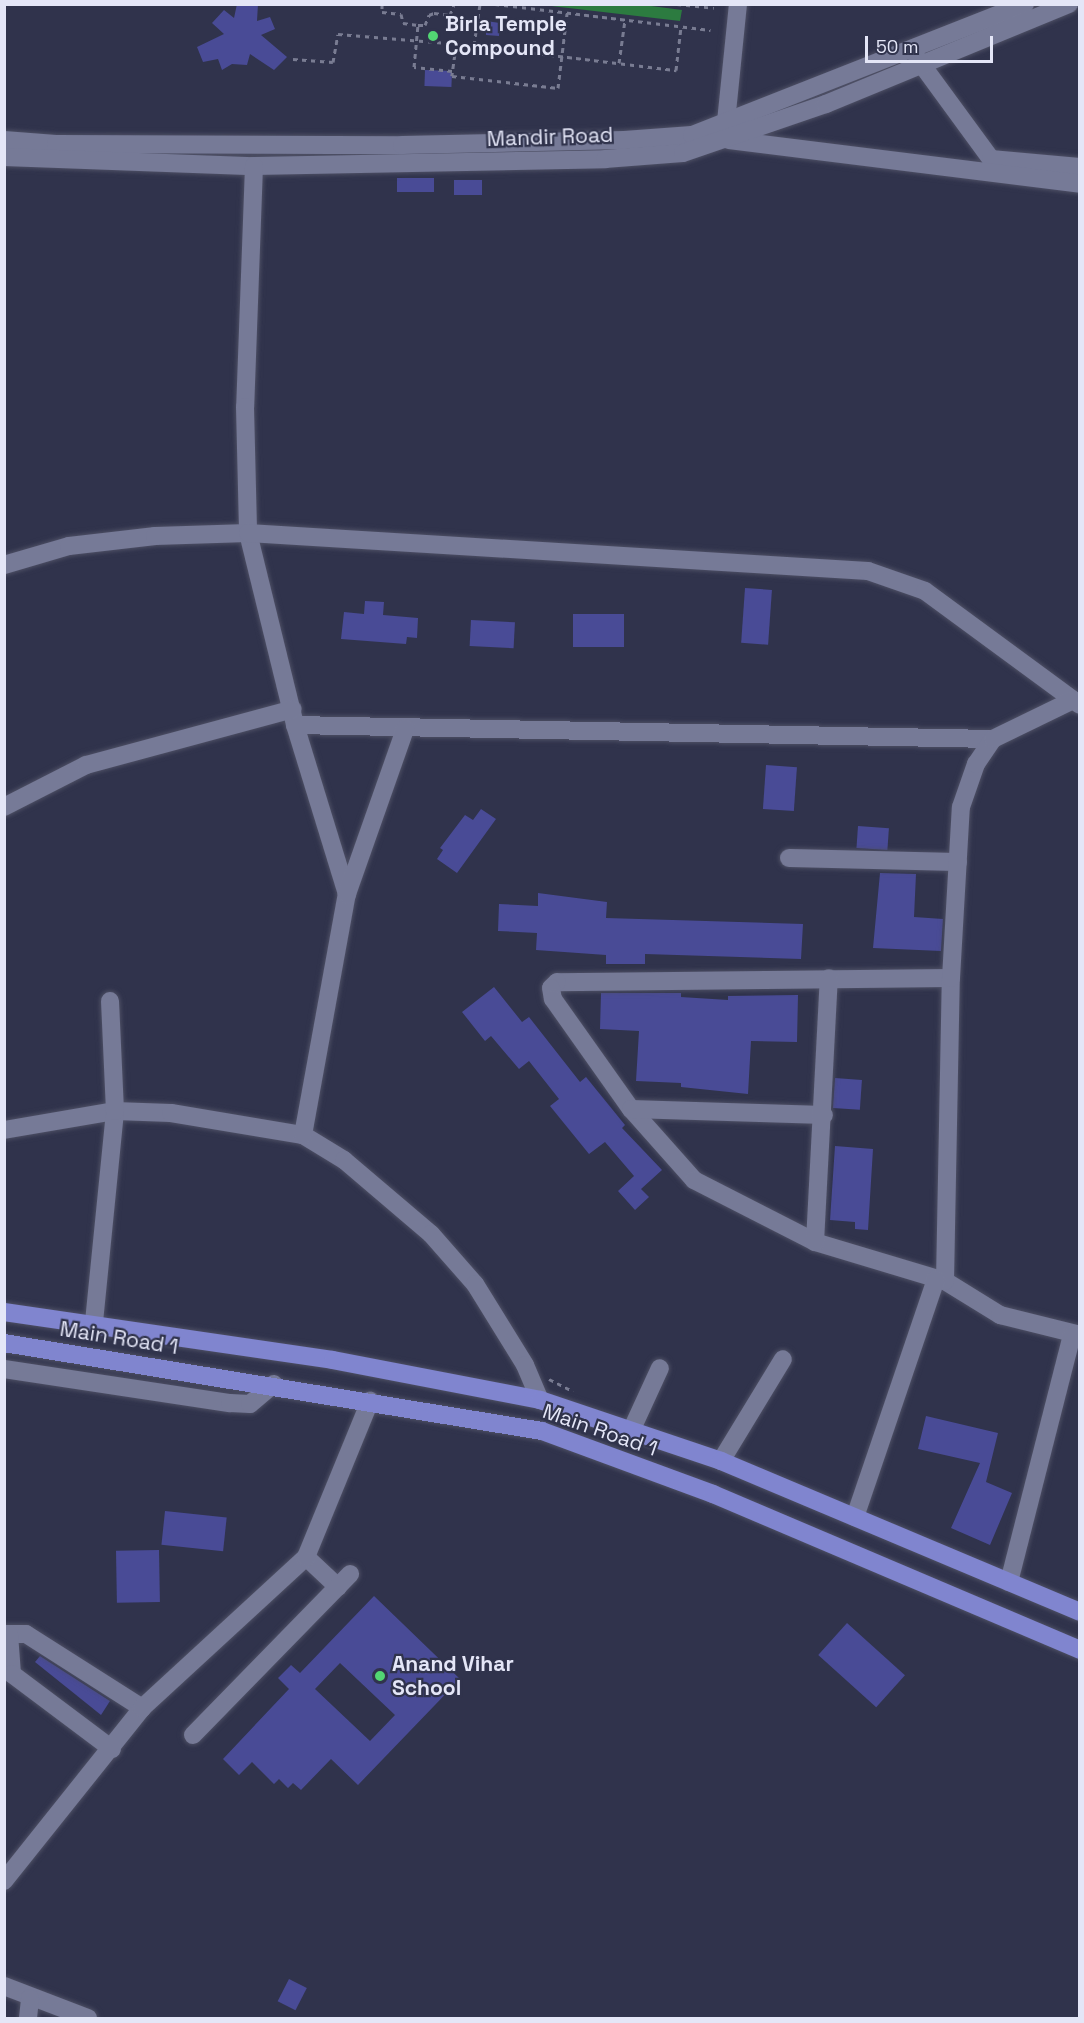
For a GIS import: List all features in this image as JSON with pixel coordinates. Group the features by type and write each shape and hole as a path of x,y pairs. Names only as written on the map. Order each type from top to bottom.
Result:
{"main road":[{"name":"Main Road 1","path":"4,1312 94,1322 333,1360 540,1401 721,1461 1080,1612"},
{"name":"Main Road 1","path":"4,1343 273,1384 542,1431 713,1494 1080,1650"}],"street":[{"path":"738,4 725,131 1080,184"},
{"name":"Mandir Road","path":"918,58 1025,4"},
{"name":"Mandir Road","path":"4,157 254,166 605,159 683,153 725,131 1069,4"},
{"path":"918,58 991,159 1080,167"},
{"name":"Mandir Road","path":"4,140 56,144 402,146 624,140 725,131"},
{"path":"254,166 245,407 248,533 294,717 347,894"},
{"path":"4,565 69,546 154,536 248,533 868,572 896,578 925,591 1076,703 993,739 405,729 294,717 86,765 4,807"},
{"path":"303,1135 347,894 405,729"},
{"path":"855,1517 941,1280 951,978 961,807 976,764 993,739"},
{"path":"789,858 958,862"},
{"path":"815,1242 824,1115 829,978"},
{"path":"951,978 557,982 551,988 553,999 631,1108 694,1180 815,1242 941,1280 1000,1315 1076,1335 1009,1582"},
{"path":"94,1322 115,1111 110,1001"},
{"path":"631,1108 824,1115"},
{"path":"4,1130 115,1111 171,1113 303,1135 344,1160 431,1234 475,1284 525,1365 540,1401"},
{"path":"721,1461 783,1359"},
{"path":"632,1431 660,1368"},
{"path":"4,1369 230,1403 250,1404 273,1384"},
{"path":"4,1881 112,1749 142,1708 306,1557 370,1401"},
{"path":"193,1735 344,1581 306,1557"},
{"path":"112,1749 12,1674 6,1635 26,1634 142,1708"},
{"path":"4,1986 88,2019"},
{"path":"28,2019 30,1998"}],"path":[{"path":"382,4 382,12 401,14 403,23 418,25 425,25 429,15 434,13 450,15 454,4"},
{"path":"474,45 480,4"},
{"path":"495,4 710,30"},
{"path":"677,4 714,8"},
{"path":"456,46 452,75 558,88 567,14"},
{"path":"618,63 625,20"},
{"path":"418,25 414,67 452,71"},
{"path":"293,59 333,62 339,34 417,39 456,46 474,45 676,70 681,27"}],"shaded area":[{"path":"636,4 682,10 680,21 543,5"}],"building":[{"path":"237,4 258,4 257,21 270,17 275,29 261,35 287,57 274,70 250,54 247,65 232,64 222,70 218,59 203,62 197,47 224,34 212,23 224,10 234,18"},
{"path":"486,21 500,23 499,36 486,35"},
{"path":"425,70 452,71 451,87 424,86"},
{"path":"397,178 434,178 434,192 397,192"},
{"path":"454,180 482,180 482,195 454,195"},
{"path":"745,588 772,590 768,645 741,643"},
{"path":"365,601 384,602 383,615 418,618 417,638 407,637 406,644 341,639 344,612 364,614"},
{"path":"573,614 624,614 624,647 573,647"},
{"path":"471,620 515,622 514,648 470,646"},
{"path":"766,765 797,767 794,811 763,809"},
{"path":"481,809 496,819 457,873 437,859 443,850 440,848 465,815 473,820"},
{"path":"858,826 889,828 887,850 856,848"},
{"path":"880,873 916,874 914,917 943,919 941,951 873,948"},
{"path":"538,893 607,902 606,918 803,924 801,959 645,954 645,964 606,964 606,955 536,950 537,933 498,931 499,904 538,906"},
{"path":"494,987 522,1022 529,1017 580,1082 586,1077 625,1125 622,1128 662,1170 641,1189 649,1197 635,1210 618,1191 634,1176 605,1142 589,1154 550,1106 559,1099 529,1061 519,1069 491,1036 485,1041 462,1012"},
{"path":"601,993 681,993 681,997 728,1000 728,996 798,995 797,1042 751,1041 748,1094 681,1087 681,1083 636,1081 639,1031 600,1029"},
{"path":"835,1078 862,1080 860,1110 833,1108"},
{"path":"835,1146 873,1149 868,1230 855,1229 855,1222 830,1220"},
{"path":"926,1416 998,1433 986,1482 1012,1493 990,1545 951,1528 980,1463 918,1449"},
{"path":"165,1511 227,1517 223,1551 161,1545"},
{"path":"159,1550 160,1602 117,1603 116,1551"},
{"path":"374,1596 460,1679 358,1785 331,1759 301,1790 293,1783 288,1788 279,1779 274,1784 252,1762 239,1775 223,1759 289,1689 278,1678 291,1665 300,1673","holes":["340,1663 395,1715 370,1741 315,1689"]},
{"path":"847,1623 905,1675 876,1707 818,1655"},
{"path":"40,1656 110,1701 101,1715 35,1662"},
{"path":"289,1979 307,1988 295,2010 278,2001"}],"place":[{"name":"Birla Temple Compound","path":"433,36"},
{"name":"Anand Vihar School","path":"380,1676"}]}
